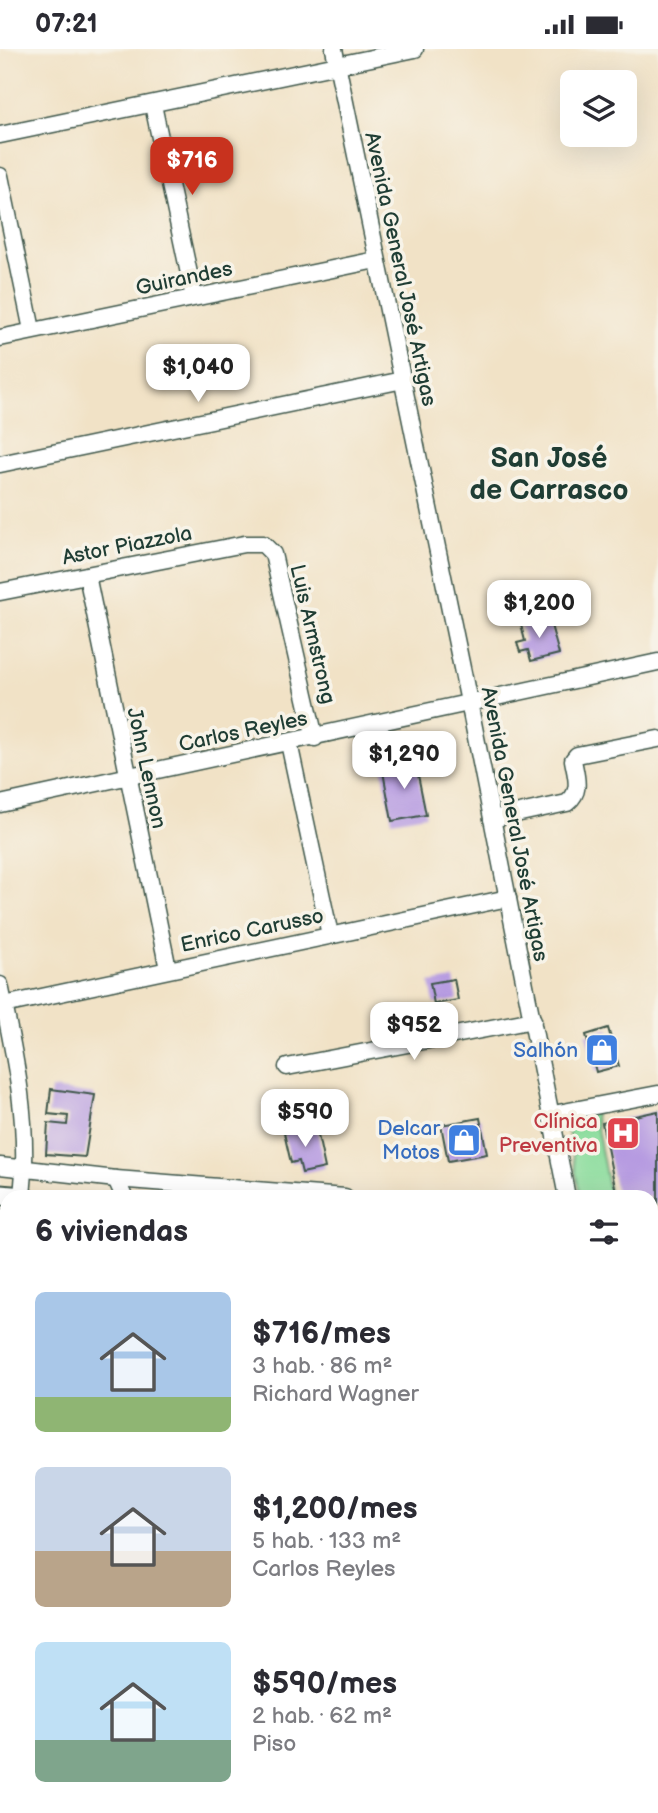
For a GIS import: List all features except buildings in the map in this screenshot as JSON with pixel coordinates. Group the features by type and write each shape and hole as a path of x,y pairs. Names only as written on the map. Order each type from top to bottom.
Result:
{"street":[{"path":"0,135 153,105 335,57 415,49"},
{"name":"Avenida General José Artigas","path":"335,57 553,1114 566,1190"},
{"path":"153,105 194,297"},
{"path":"0,176 32,330"},
{"name":"Guirandes","path":"0,338 376,260"},
{"path":"0,464 402,380"},
{"name":"Astor Piazzola","path":"0,592 244,544 263,544"},
{"name":"Luis Armstrong","path":"263,544 273,554 315,738"},
{"name":"John Lennon","path":"87,575 168,969"},
{"name":"Carlos Reyles","path":"0,804 658,662"},
{"path":"492,819 567,803 574,797 578,787 573,760 576,755 658,739"},
{"path":"289,743 330,935"},
{"name":"Enrico Carusso","path":"4,1005 508,898"},
{"path":"0,985 24,1107 24,1190"},
{"path":"288,1067 533,1020"},
{"path":"553,1114 658,1094"},
{"path":"0,1166 116,1179 256,1190"},
{"path":"116,1179 121,1190"}],"green space":[{"path":"594,1112 609,1190 579,1190 566,1119"}],"place":[{"name":"Salhón","path":"602,1050"},
{"name":"Clínica Preventiva","path":"623,1133"},
{"name":"Delcar Motos","path":"464,1140"}],"district":[{"name":"San José de Carrasco","path":"549,473"}]}
